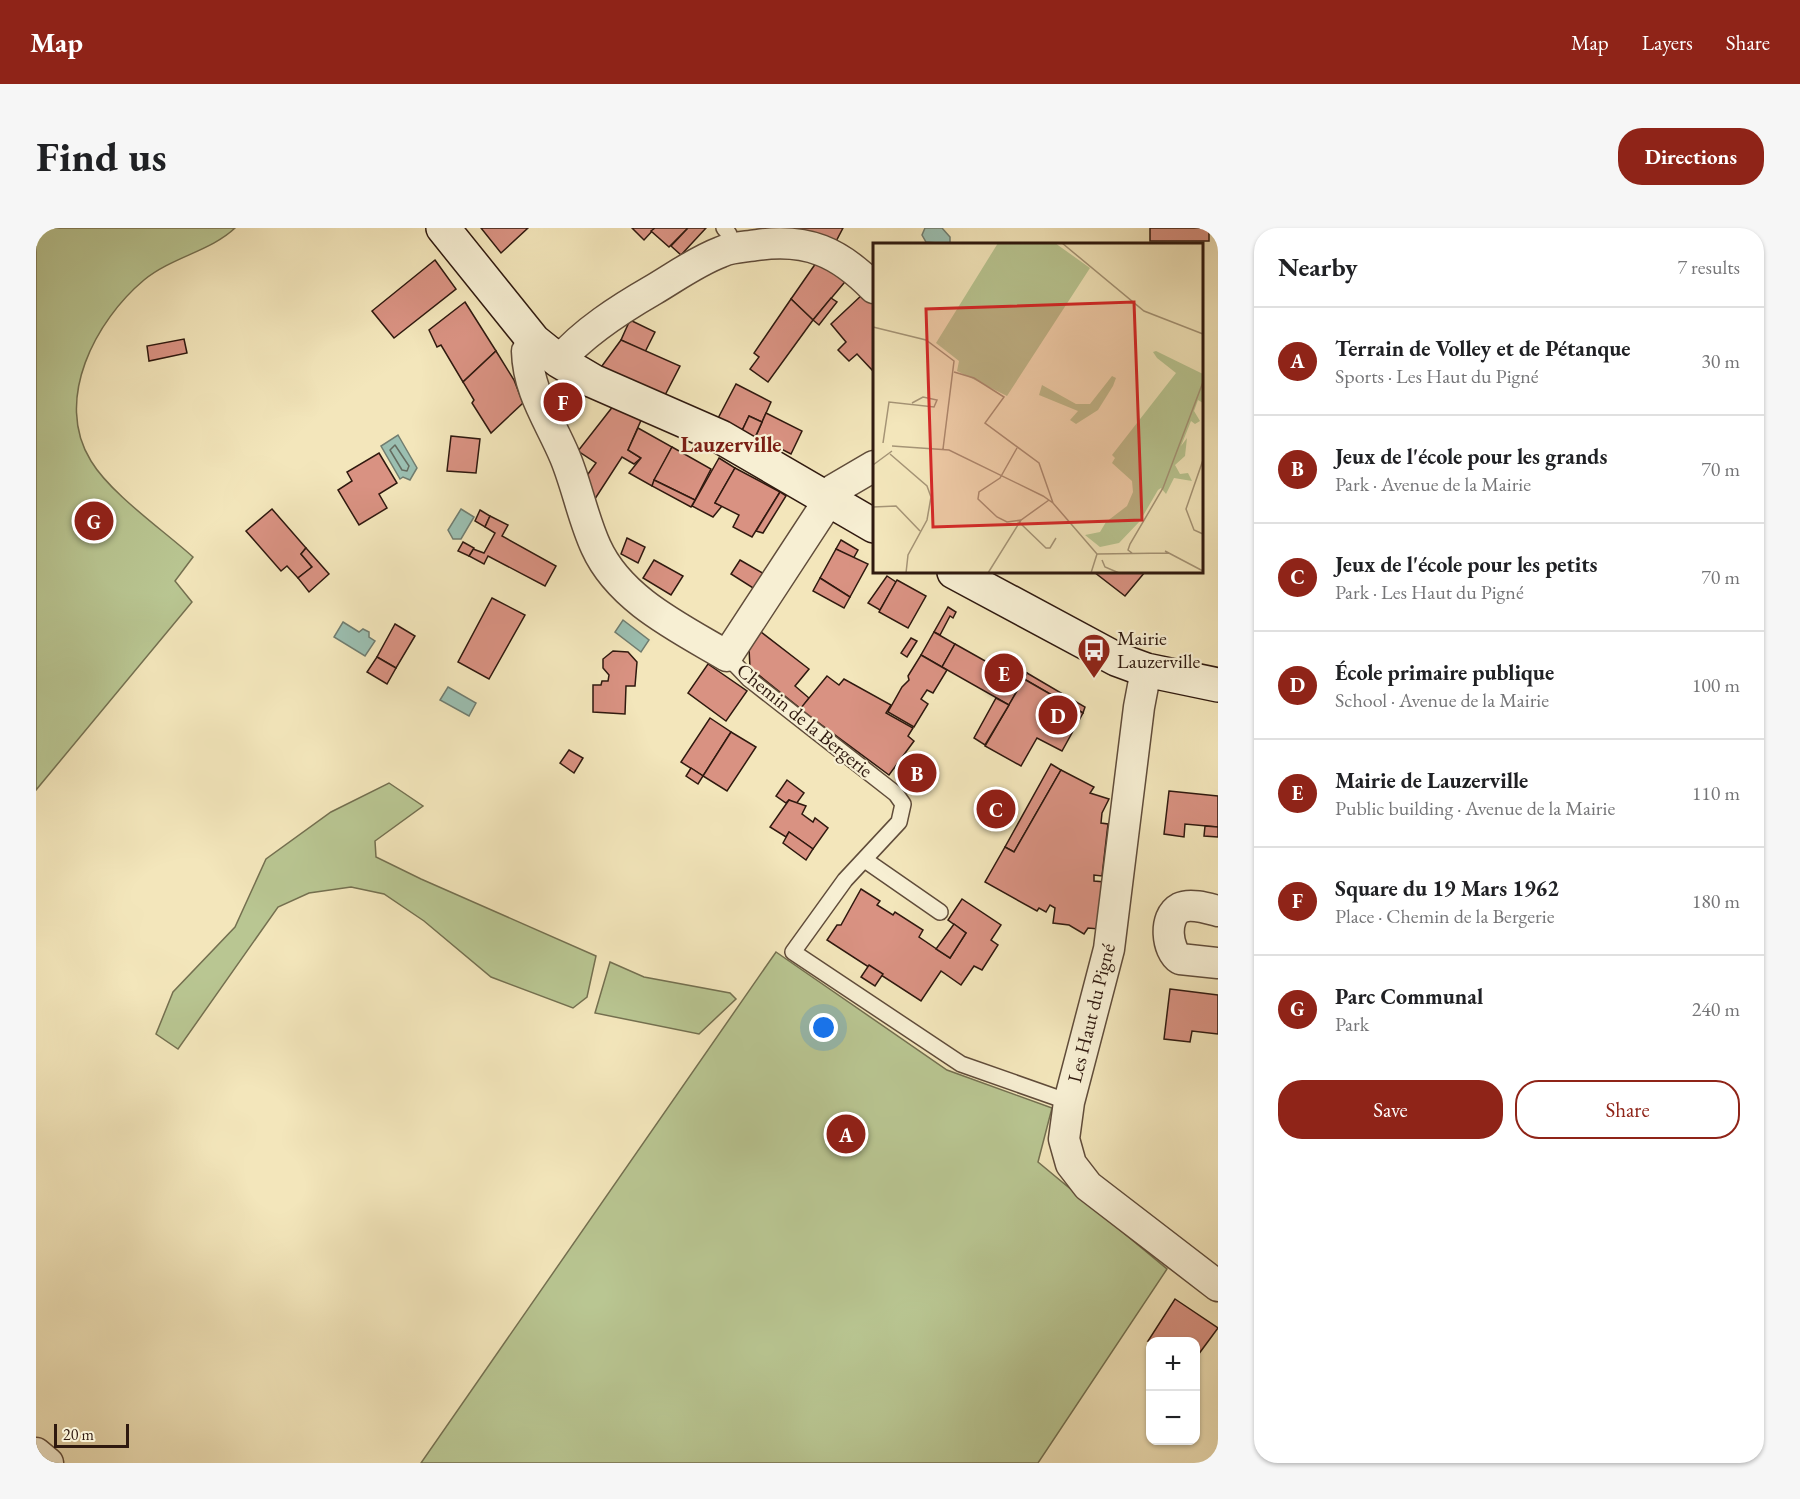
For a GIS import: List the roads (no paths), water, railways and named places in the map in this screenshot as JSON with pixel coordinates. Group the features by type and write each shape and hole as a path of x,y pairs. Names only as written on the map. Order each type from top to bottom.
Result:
{"street":[{"path":"443,228 546,351 593,381 721,437 873,525"},
{"path":"546,351 594,329 727,235 816,247 858,271 873,287"},
{"name":"Chemin de la Bergerie","path":"546,351 527,351 532,388 564,455 596,546 608,569 656,613 728,656 829,500 833,490 873,467"},
{"path":"956,573 1071,637 1116,659 1146,670 1218,685"},
{"name":"Les Haut du Pigné","path":"1146,670 1139,707 1109,949 1069,1102 1064,1139 1071,1164 1078,1176 1218,1286"},
{"path":"1218,910 1190,906 1180,908 1173,914 1169,933 1170,947 1180,960 1218,963"},
{"path":"36,1453 48,1463"}],"lane":[{"name":"Chemin de la Bergerie","path":"728,656 749,679 896,794 903,804 899,822 845,880 793,952 961,1064 1069,1102"},
{"path":"865,860 940,912"}],"water":[{"path":"925,228 942,228 950,237 950,243 926,242 922,235"},
{"path":"398,435 417,468 410,480 403,477 400,479 381,446"},
{"path":"461,509 474,517 461,539 453,539 448,530"},
{"path":"623,620 649,640 641,652 615,632"},
{"path":"343,622 359,632 363,629 369,632 369,637 375,641 365,656 334,637"},
{"path":"448,687 476,703 469,716 440,700"}],"place":[{"name":"Square du 19 Mars 1962","path":"563,402"},
{"name":"Parc Communal","path":"94,521"},
{"name":"Mairie de Lauzerville","path":"1004,673"},
{"name":"Mairie Lauzerville","path":"1094,679"},
{"name":"École primaire publique","path":"1058,715"},
{"name":"Jeux de l'école pour les grands","path":"917,773"},
{"name":"Jeux de l'école pour les petits","path":"996,809"},
{"name":"Terrain de Volley et de Pétanque","path":"846,1134"}],"district":[{"name":"Lauzerville","path":"731,444"}]}
